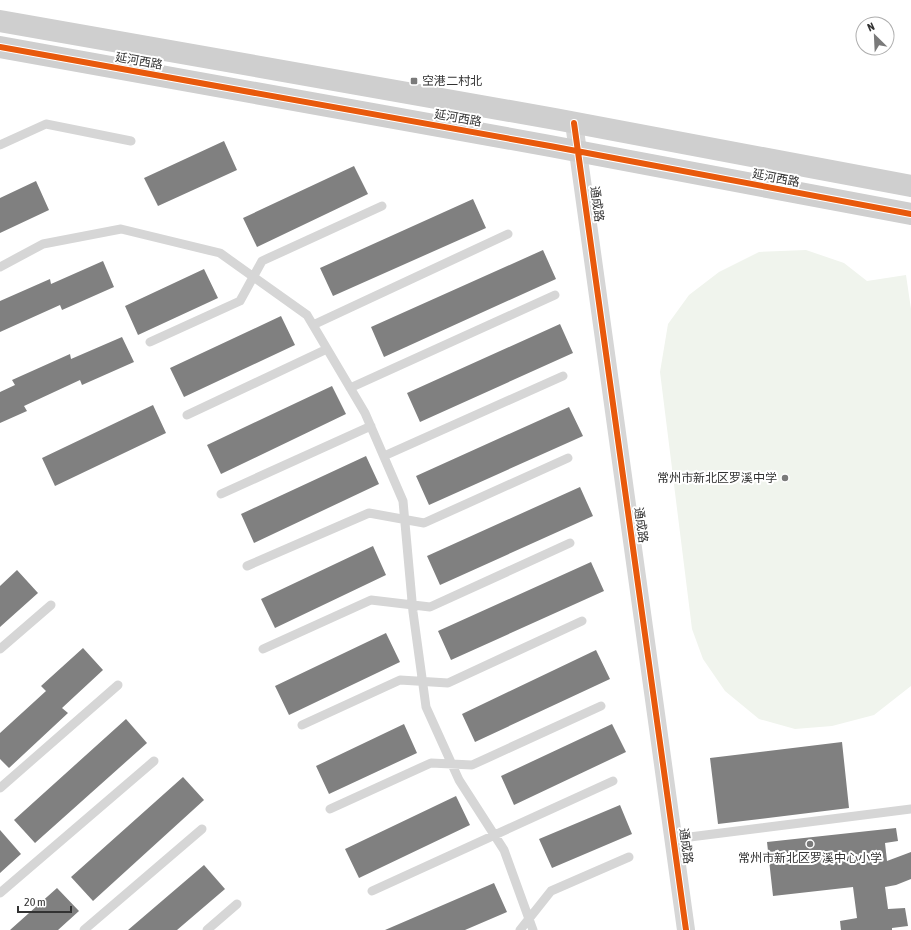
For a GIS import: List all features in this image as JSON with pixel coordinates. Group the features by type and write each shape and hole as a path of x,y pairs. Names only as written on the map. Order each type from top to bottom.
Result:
{"street":[{"name":"延河西路","path":"0,21 574,123 911,186"},
{"name":"延河西路","path":"0,48 579,152 911,214"},
{"name":"通成路","path":"574,123 686,930"}],"lane":[{"path":"0,145 46,124 131,141"},
{"path":"150,342 240,301 262,262 382,206"},
{"path":"0,267 43,244 121,228 220,253 307,315 328,349 371,426 403,501 412,605 426,707 459,780 504,850 533,930"},
{"path":"313,325 508,234"},
{"path":"350,388 555,295"},
{"path":"187,415 328,349"},
{"path":"384,456 563,376"},
{"path":"221,494 371,426"},
{"path":"247,566 369,513 424,523 568,458"},
{"path":"263,649 371,600 430,607 570,543"},
{"path":"0,648 51,605"},
{"path":"302,725 400,680 448,683 582,621"},
{"path":"0,788 118,685"},
{"path":"330,809 431,763 472,765 601,706"},
{"path":"0,893 154,761"},
{"path":"372,891 613,781"},
{"path":"674,839 911,809"},
{"path":"84,930 202,829"},
{"path":"520,930 551,892 629,857"},
{"path":"207,930 237,904"}],"shaded area":[{"name":"常州市新北区罗溪中学","path":"806,250 844,263 867,281 906,275 911,309 911,686 874,715 832,726 795,729 759,719 725,691 703,659 692,629 660,372 668,324 689,295 719,272 759,252"}],"building":[{"path":"224,141 237,170 158,206 144,178"},
{"path":"354,166 368,194 257,247 243,218"},
{"path":"36,181 49,210 0,233 0,198"},
{"path":"473,199 486,228 333,296 320,268"},
{"path":"543,250 556,279 384,357 371,327"},
{"path":"103,261 114,287 62,310 60,305 0,332 0,301 50,279 51,284"},
{"path":"204,269 218,298 138,335 125,306"},
{"path":"281,316 295,345 184,397 170,368"},
{"path":"560,324 573,353 420,422 407,393"},
{"path":"122,337 134,362 82,385 80,380 24,406 27,411 0,423 0,392 15,385 12,380 70,354 71,359"},
{"path":"332,386 346,414 221,474 207,445"},
{"path":"153,405 166,433 55,486 42,458"},
{"path":"569,407 583,436 429,505 416,476"},
{"path":"366,456 379,484 254,543 241,514"},
{"path":"580,487 593,516 440,585 427,556"},
{"path":"373,546 386,575 275,628 261,599"},
{"path":"591,562 604,591 451,660 438,631"},
{"path":"17,570 38,593 0,627 0,586"},
{"path":"386,633 400,662 289,715 275,686"},
{"path":"83,648 103,670 62,708 68,713 9,768 0,759 0,733 46,691 41,686"},
{"path":"596,650 610,679 475,742 462,714"},
{"path":"126,719 147,743 35,843 14,820"},
{"path":"404,724 417,753 329,794 316,766"},
{"path":"612,724 626,752 514,805 501,776"},
{"path":"842,742 849,808 718,824 710,758"},
{"path":"183,777 204,800 93,901 71,877"},
{"path":"456,796 470,825 359,878 345,849"},
{"path":"620,805 632,834 552,868 539,839"},
{"path":"896,828 898,841 885,843 887,861 911,852 911,879 896,885 885,887 888,909 905,908 908,926 892,928 892,930 841,930 840,921 857,918 853,887 773,896 767,842"},
{"path":"0,830 21,854 0,873"},
{"path":"204,865 225,889 177,930 128,930"},
{"path":"494,883 507,912 465,930 385,930"},
{"path":"57,888 79,911 58,930 10,930"}],"cycle path":[{"path":"0,47 550,146 911,214"},
{"path":"574,123 686,930"}],"place":[{"name":"空港二村北","path":"414,81"},
{"name":"常州市新北区罗溪中学","path":"785,478"},
{"name":"常州市新北区罗溪中心小学","path":"810,844"}]}
